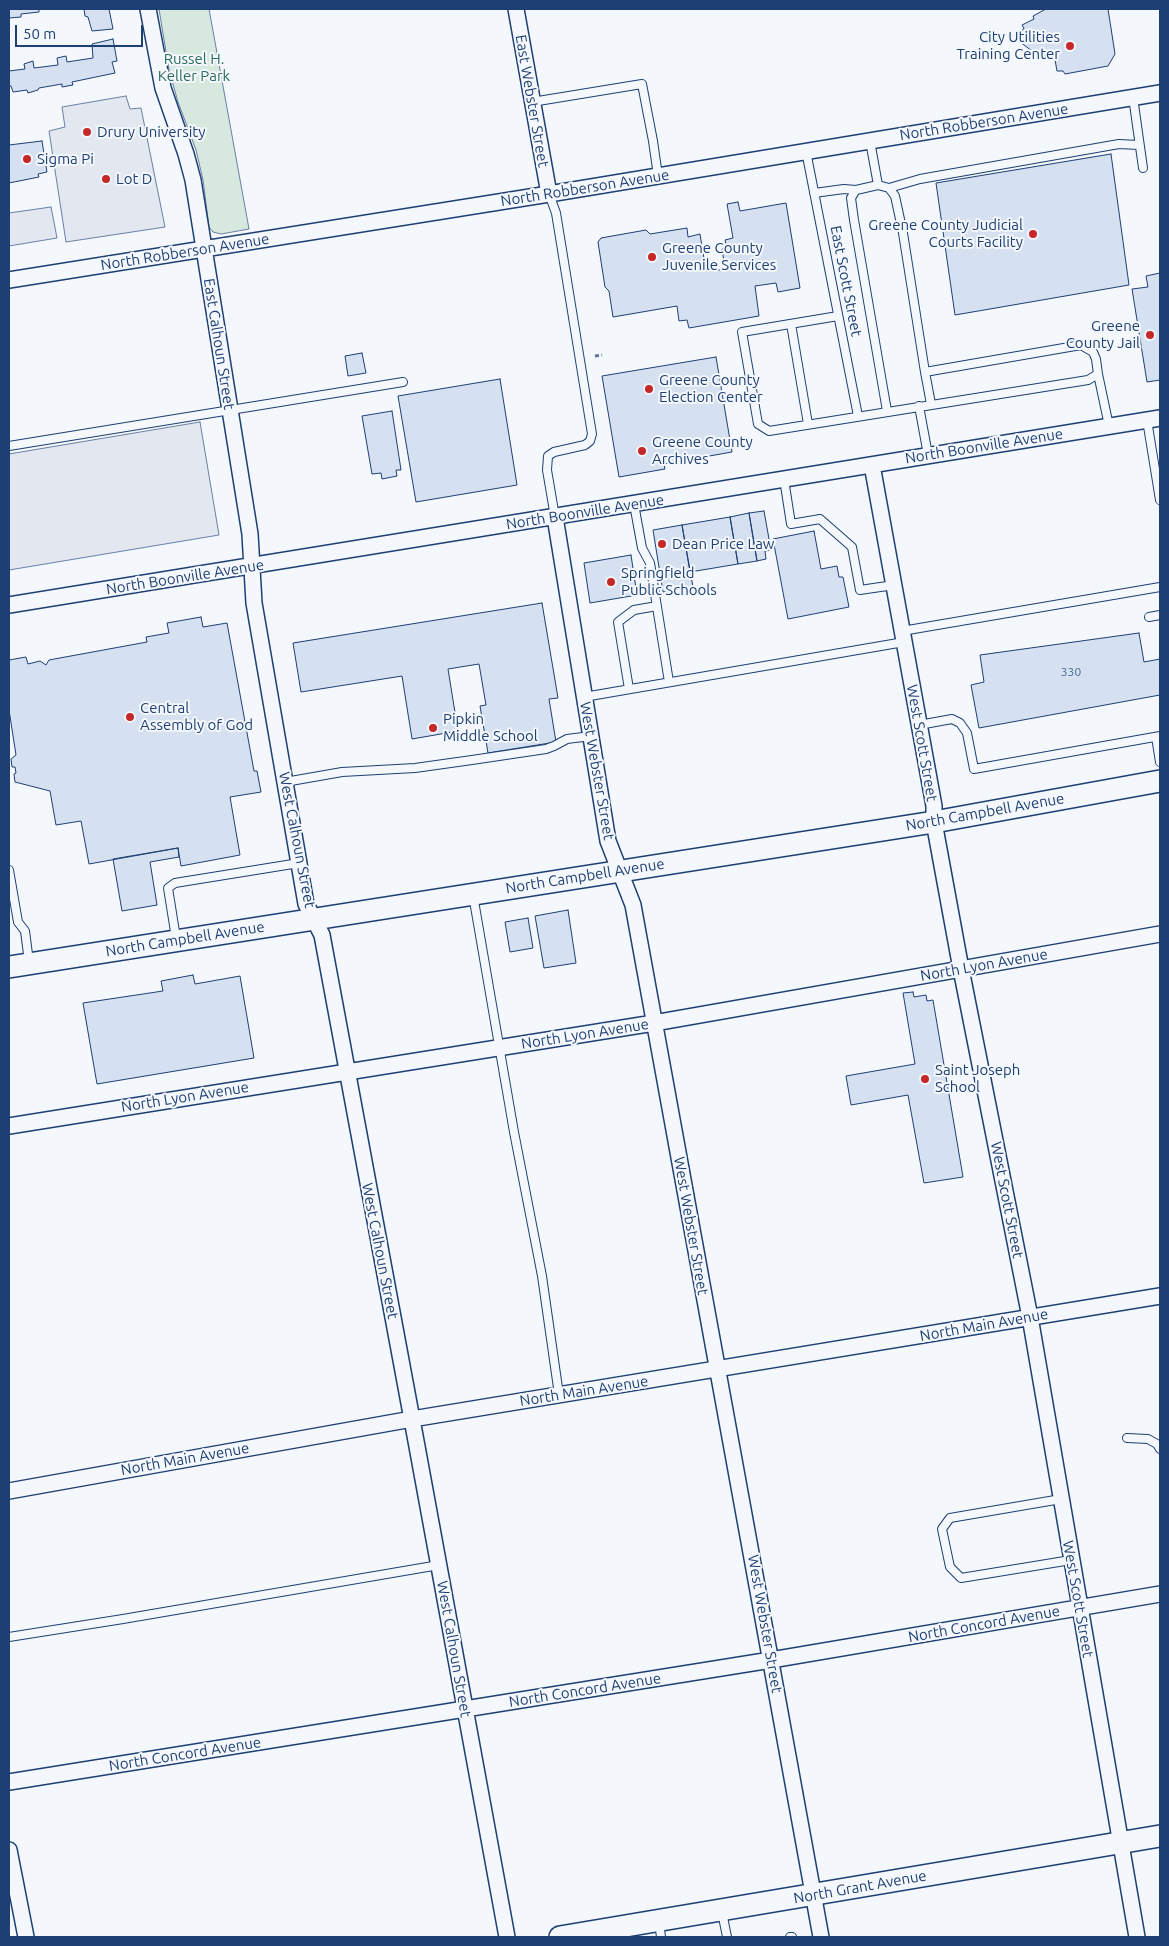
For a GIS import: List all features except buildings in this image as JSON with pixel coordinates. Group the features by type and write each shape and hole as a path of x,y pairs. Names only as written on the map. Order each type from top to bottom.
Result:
{"main road":[{"name":"North Campbell Avenue","path":"19,965 934,822 1160,781"},
{"name":"North Grant Avenue","path":"560,1937 660,1929 722,1910 1160,1836"}],"street":[{"name":"East Calhoun Street","path":"148,9 163,88 190,167 250,534 252,566"},
{"name":"East Webster Street","path":"516,9 549,194"},
{"name":"North Robberson Avenue","path":"9,280 549,194 1160,93"},
{"name":"North Boonville Avenue","path":"9,605 1154,419"},
{"name":"West Scott Street","path":"872,465 934,806 934,822 961,969 1030,1317 1137,1937"},
{"name":"West Webster Street","path":"555,517 608,841 633,905 821,1937"},
{"name":"West Calhoun Street","path":"252,566 254,603 306,904 322,936 506,1937"},
{"name":"North Lyon Avenue","path":"9,1126 654,1023 1160,934"},
{"name":"North Main Avenue","path":"9,1491 412,1419 1160,1296"},
{"name":"North Concord Avenue","path":"9,1782 771,1660 1160,1594"},
{"path":"9,1850 26,1937"}],"lane":[{"path":"532,102 642,84 658,176"},
{"path":"1133,97 1143,168"},
{"path":"870,141 878,185"},
{"path":"814,193 844,189 856,190 878,185 889,188 920,178 1110,146 1139,145"},
{"name":"East Scott Street","path":"806,151 858,416"},
{"path":"889,188 895,196 903,233 930,404"},
{"path":"856,190 851,198 854,220 887,411"},
{"path":"549,194 556,213 592,434 590,441 585,445 560,450 548,456 547,470 555,517"},
{"path":"838,316 742,332 758,424 770,431 1088,380 1098,374"},
{"path":"791,324 808,424"},
{"path":"925,372 1081,346 1093,352 1096,359 1109,426"},
{"path":"9,446 403,382"},
{"path":"919,406 928,455"},
{"path":"1154,419 1160,500"},
{"path":"784,479 791,524 820,519 852,547 860,590 894,584"},
{"path":"634,504 642,548 650,563 670,682"},
{"path":"584,697 1160,587"},
{"path":"629,689 618,622 634,610 657,606"},
{"path":"1149,617 1160,615"},
{"path":"919,725 952,718 960,723 967,733 974,769 1158,736 1160,762"},
{"path":"285,782 342,772 415,768 546,749 567,739 591,736"},
{"path":"177,940 168,888 175,883 299,863"},
{"path":"9,870 18,922 25,931 19,965"},
{"path":"473,894 514,1132 542,1276 559,1395"},
{"path":"1127,1438 1148,1439 1157,1444 1160,1449"},
{"path":"1061,1499 950,1518 942,1529 950,1567 961,1578 1071,1560"},
{"path":"9,1637 162,1613 439,1565"},
{"path":"722,1910 727,1937"}],"path":[{"path":"594,356 602,354"}],"green space":[{"name":"Russel H. Keller Park","path":"159,9 209,9 249,229 221,234 213,232 209,227 203,180 196,150 178,102 169,70"}],"shaded area":[{"name":"Lot D","path":"126,96 130,109 141,108 165,227 66,242 49,131 65,127 62,107"},
{"path":"51,207 57,238 9,246 9,213"},
{"path":"200,422 219,535 9,570 9,454"}],"place":[{"name":"City Utilities Training Center","path":"1070,46"},
{"name":"Drury University","path":"87,132"},
{"name":"Sigma Pi","path":"27,159"},
{"name":"Lot D","path":"106,179"},
{"name":"Greene County Judicial Courts Facility","path":"1033,234"},
{"name":"Greene County Juvenile Services","path":"652,257"},
{"name":"Greene County Jail","path":"1150,335"},
{"name":"Greene County Election Center","path":"649,389"},
{"name":"Greene County Archives","path":"642,451"},
{"name":"Dean Price Law","path":"662,544"},
{"name":"Springfield Public Schools","path":"611,582"},
{"name":"Central Assembly of God","path":"130,717"},
{"name":"Pipkin Middle School","path":"433,728"},
{"name":"Saint Joseph School","path":"925,1079"}]}
